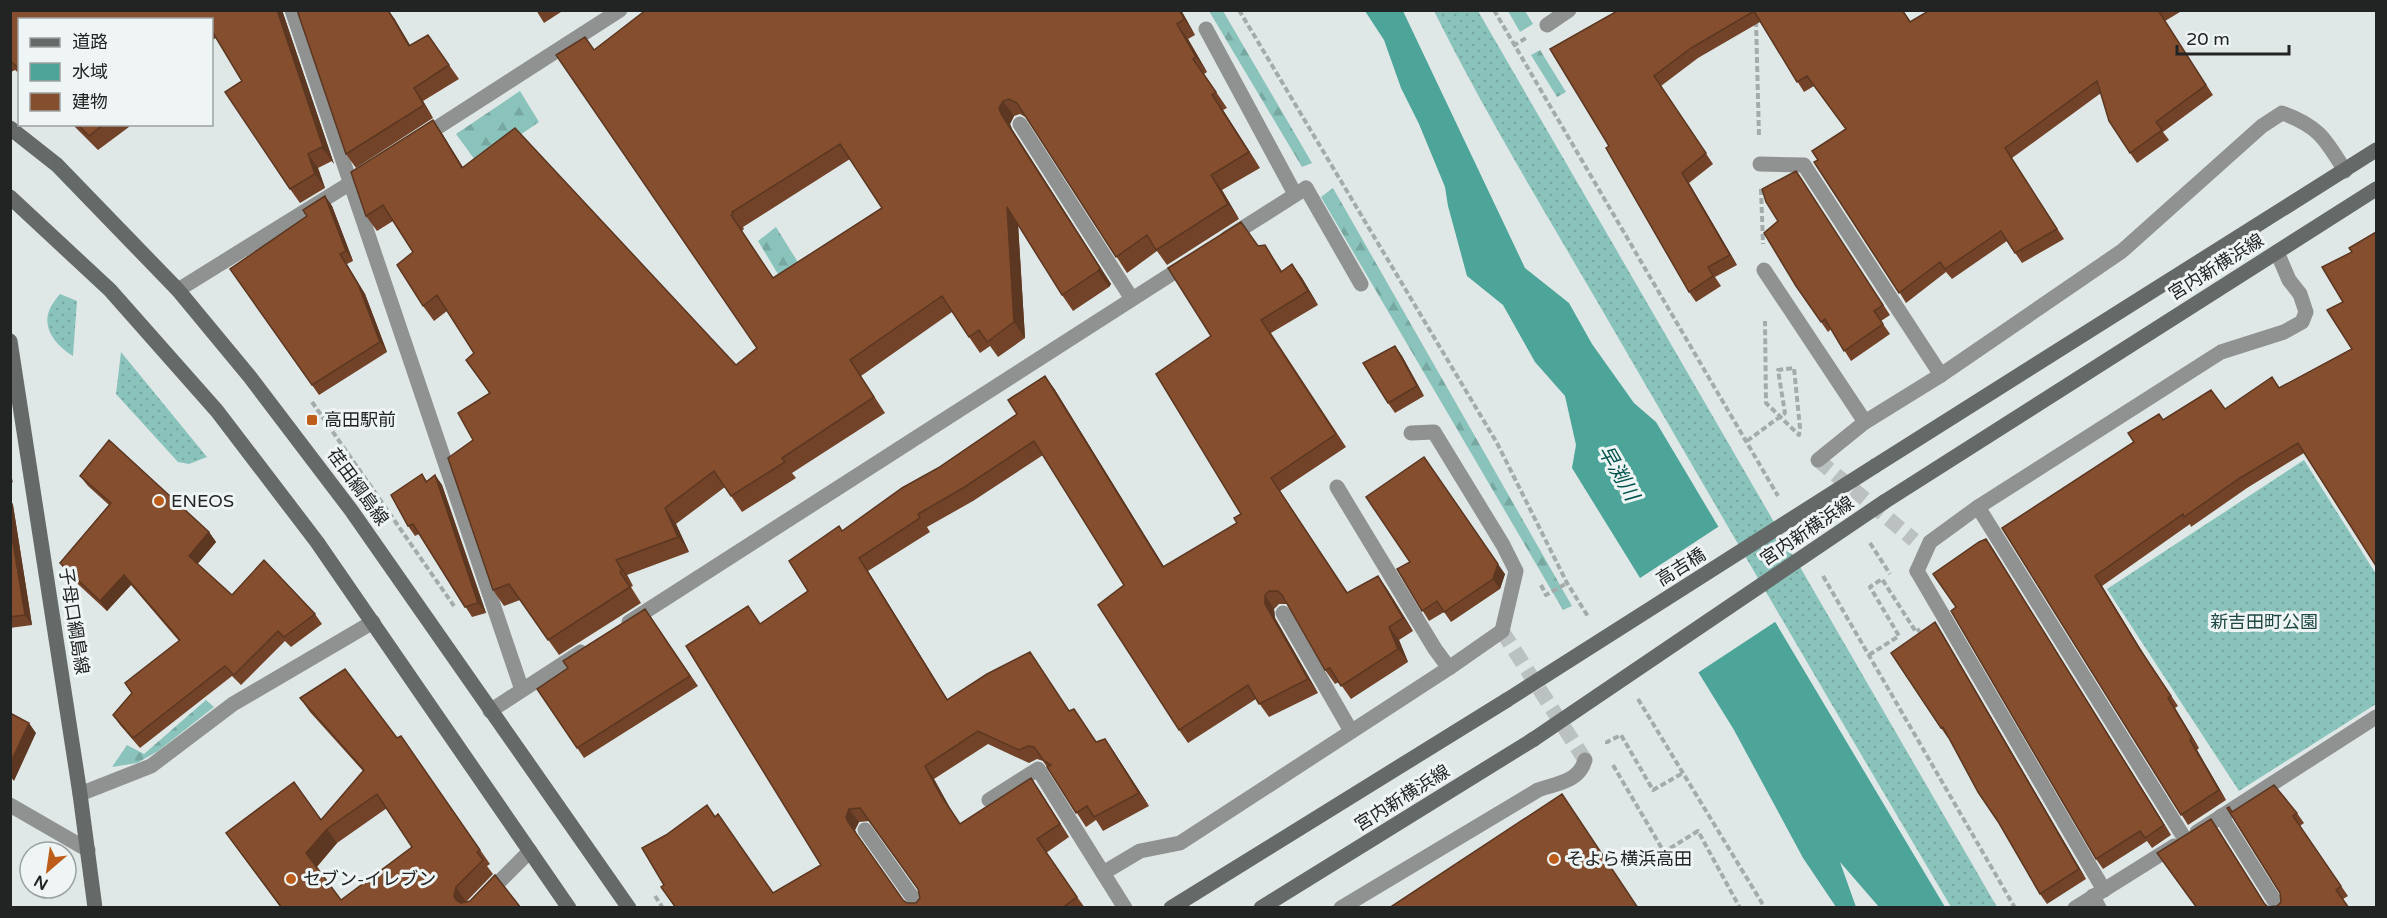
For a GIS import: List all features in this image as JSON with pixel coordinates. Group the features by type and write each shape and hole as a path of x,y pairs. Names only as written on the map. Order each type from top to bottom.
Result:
{"street":[{"path":"292,10 522,690"},
{"path":"411,145 620,10"},
{"path":"1547,25 1569,10"},
{"path":"1206,29 1300,191 1361,284"},
{"path":"1818,460 1865,422 1941,375 2122,251 2262,126 2282,113 2301,120 2323,135 2345,171"},
{"path":"1020,124 1132,299"},
{"name":"荏田綱島線","path":"10,128 57,165 178,290 250,376 351,510 628,908"},
{"name":"宮内新横浜線","path":"1875,466 2376,150"},
{"path":"1760,164 1804,165 1941,375"},
{"path":"178,290 371,170"},
{"name":"宮内新横浜線","path":"1261,908 1534,739 1884,502 2376,189"},
{"path":"1218,244 1300,191"},
{"path":"10,197 110,290 217,411 317,542 569,908"},
{"path":"2099,898 1917,572 1930,542 1978,507 2221,352 2284,332 2302,322 2306,312 2300,294 2289,280 2277,252"},
{"path":"612,632 1199,256"},
{"path":"1764,270 1865,422"},
{"name":"子母口綱島線","path":"10,341 80,794 95,908"},
{"path":"1103,873 1140,851 1180,843 1502,631 1516,571 1503,545 1434,432 1411,433"},
{"name":"高吉橋","path":"1507,700 1875,466"},
{"path":"1337,487 1435,649 1449,668"},
{"path":"1978,507 2185,839"},
{"path":"1914,540 1930,542"},
{"path":"1283,613 1351,731"},
{"path":"80,794 151,766 233,704 373,622"},
{"path":"490,711 592,645"},
{"name":"宮内新横浜線","path":"1171,908 1507,700"},
{"path":"2075,908 2099,898 2185,839 2376,717"},
{"path":"1341,908 1538,790 1570,780 1582,771 1585,760"},
{"path":"989,800 1038,769 1125,908"},
{"path":"10,805 88,850"},
{"path":"2221,816 2279,908"},
{"path":"865,830 920,908"},
{"path":"473,908 530,851"}],"path":[{"path":"1239,10 1497,443 1567,583 1591,623"},
{"path":"1494,10 1781,502"},
{"path":"1756,10 1764,270"},
{"path":"1513,46 1527,38"},
{"path":"1747,441 1775,420 1785,413 1778,370 1794,368 1800,428 1798,435 1791,427 1782,419 1774,411 1766,403 1764,315"},
{"path":"1822,573 2015,908"},
{"path":"1869,655 1899,636 1870,587 1882,579 1916,632 1924,626"},
{"path":"1634,693 1765,908"},
{"path":"1621,735 1653,790 1683,773"},
{"path":"1613,765 1664,852 1698,831 1740,908"}],"green space":[{"path":"1209,11 1223,11 1312,163 1302,167"},
{"path":"1434,11 1478,11 1997,907 1951,907 1526,180"},
{"path":"1508,11 1525,11 1533,24 1520,32"},
{"path":"1540,50 1566,92 1557,97 1531,55"},
{"path":"520,91 539,122 478,164 456,134"},
{"path":"1333,188 1572,606 1563,610 1321,197"},
{"path":"776,227 860,362 839,375 758,241"},
{"path":"60,294 77,301 73,356 57,343 48,325 47,318 50,309"},
{"path":"121,352 207,457 189,464 178,462 116,394"},
{"name":"新吉田町公園","path":"2304,460 2376,574 2376,704 2239,791 2107,589"},
{"path":"206,700 214,707 158,751 137,763 112,767 127,745 144,754"}],"water":[{"name":"早渕川","path":"1365,11 1403,11 1525,268 1569,303 1592,344 1634,403 1656,422 1945,907 1879,907 1840,862 1856,907 1836,907 1803,858 1734,730 1572,468 1576,445 1565,396 1535,362 1503,305 1467,276 1445,187 1419,124 1401,88 1384,40"}],"pier":[{"path":"1721,525 1778,620 1696,674 1637,580"}],"building":[{"path":"10,10 277,10 324,150 322,147 308,154 315,174 290,189 225,92 242,81 213,33 213,18 18,18 18,67 10,61"},
{"path":"297,10 388,10 409,46 428,35 449,65 414,88 424,105 346,154"},
{"path":"646,10 1179,10 1184,19 1177,24 1196,57 1193,59 1216,92 1212,95 1249,152 1211,175 1228,204 1156,250 1147,235 1116,257 1017,103 1009,99 1003,101 999,108 1001,114 1100,268 1098,271 1062,295 1007,207 1014,322 987,342 979,330 969,337 942,296 850,360 874,397 782,458 785,462 731,496 714,471 665,508 678,537 616,560 622,570 620,572 630,587 548,640 509,584 493,590 448,458 473,440 458,413 490,393 466,360 474,353 437,295 423,306 397,265 413,252 383,205 366,216 351,172 433,120 462,168 515,128 736,365 757,348 556,55 585,37 594,50","holes":["840,144 882,208 773,278 731,215 732,212"]},
{"path":"1619,10 1902,10 1910,22 1930,10 2158,10 2206,85 2156,122 2162,130 2130,153 2109,121 2097,81 2005,148 2057,229 2015,253 2001,231 1945,269 1940,262 1899,293 1814,162 1818,160 1812,151 1846,129 1807,76 1797,82 1754,11 1691,48 1654,76 1706,153 1682,173 1730,255 1708,267 1713,276 1689,292 1606,148 1609,146 1550,49"},
{"path":"79,126 102,126 89,136"},
{"path":"1796,171 1883,305 1874,311 1883,324 1844,351 1825,319 1821,322 1796,286 1764,233 1778,221 1766,202 1762,189"},
{"path":"325,196 346,251 340,254 358,284 380,342 312,385 230,269 307,216 303,210"},
{"path":"1241,222 1258,246 1265,245 1281,272 1292,264 1308,291 1261,320 1336,434 1271,478 1347,593 1378,576 1403,618 1389,627 1398,649 1341,686 1330,668 1325,670 1282,595 1278,591 1269,591 1265,595 1265,604 1308,679 1259,704 1248,685 1179,730 1098,605 1124,585 1034,441 963,488 918,514 920,518 859,558 947,700 987,674 1030,652 1069,711 1074,709 1096,742 1105,739 1139,793 1094,817 1087,806 1076,813 1047,767 1051,765 1044,761 1034,747 1028,746 1019,750 978,731 925,766 960,824 1031,778 1060,824 1037,839 1077,897 1062,908 676,908 661,887 664,885 642,848 666,835 707,805 715,817 718,814 773,893 821,865 686,646 748,606 760,624 808,591 789,561 839,526 842,531 902,488 938,468 1017,414 1008,400 1045,376 1163,567 1237,523 1234,518 1241,514 1156,374 1211,336 1168,268","holes":["860,808 918,889 920,898 916,903 907,903 903,900 848,822 846,817 849,809"]},
{"path":"2376,232 2376,566 2298,443 2240,478 2184,517 2183,514 2095,576 2171,696 2168,698 2219,790 2181,815 2002,528 2134,442 2128,433 2159,414 2163,420 2211,390 2225,409 2272,377 2279,388 2352,349 2327,310 2343,302 2322,267 2352,252 2349,248"},
{"path":"1395,346 1417,386 1388,403 1363,363"},
{"path":"109,440 209,532 189,556 232,595 264,560 315,614 284,637 278,631 234,675 225,666 133,738 113,715 132,693 125,683 180,640 124,575 100,601 60,563 111,503 80,476"},
{"path":"1424,457 1498,564 1493,579 1444,612 1437,601 1422,611 1397,569 1410,562 1366,497"},
{"path":"422,474 426,482 435,475 478,603 465,607 413,524 408,526 391,495"},
{"path":"10,524 25,615 10,617"},
{"path":"1986,539 2164,825 2145,838 2140,831 2096,859 1951,611 1956,607 1933,574"},
{"path":"645,609 690,676 577,748 537,689 568,668 563,661"},
{"path":"1935,622 2079,869 2040,894 1999,823 1978,792 1943,727 1941,728 1891,653"},
{"path":"345,669 397,738 401,736 480,850 477,852 483,860 456,887 454,896 456,900 461,903 470,901 495,875 521,908 282,908 226,833 294,782 321,820 364,770 300,698","holes":["377,794 412,847 341,900 306,853 327,829"]},
{"path":"10,713 29,723 10,764"},
{"path":"2274,785 2297,813 2293,816 2341,886 2336,890 2349,908 2197,908 2157,853 2211,819 2264,903 2268,907 2277,906 2281,902 2280,893 2227,808 2229,807 2232,812"},
{"name":"そよら横浜高田","path":"1562,794 1638,908 1389,908"}],"tunnel":[{"path":"1818,460 1914,540"},
{"path":"1502,631 1585,760"}],"place":[{"name":"高田駅前","path":"312,420"},
{"name":"ENEOS","path":"159,501"},
{"name":"そよら横浜高田","path":"1554,859"},
{"name":"セブン-イレブン","path":"291,879"}]}
